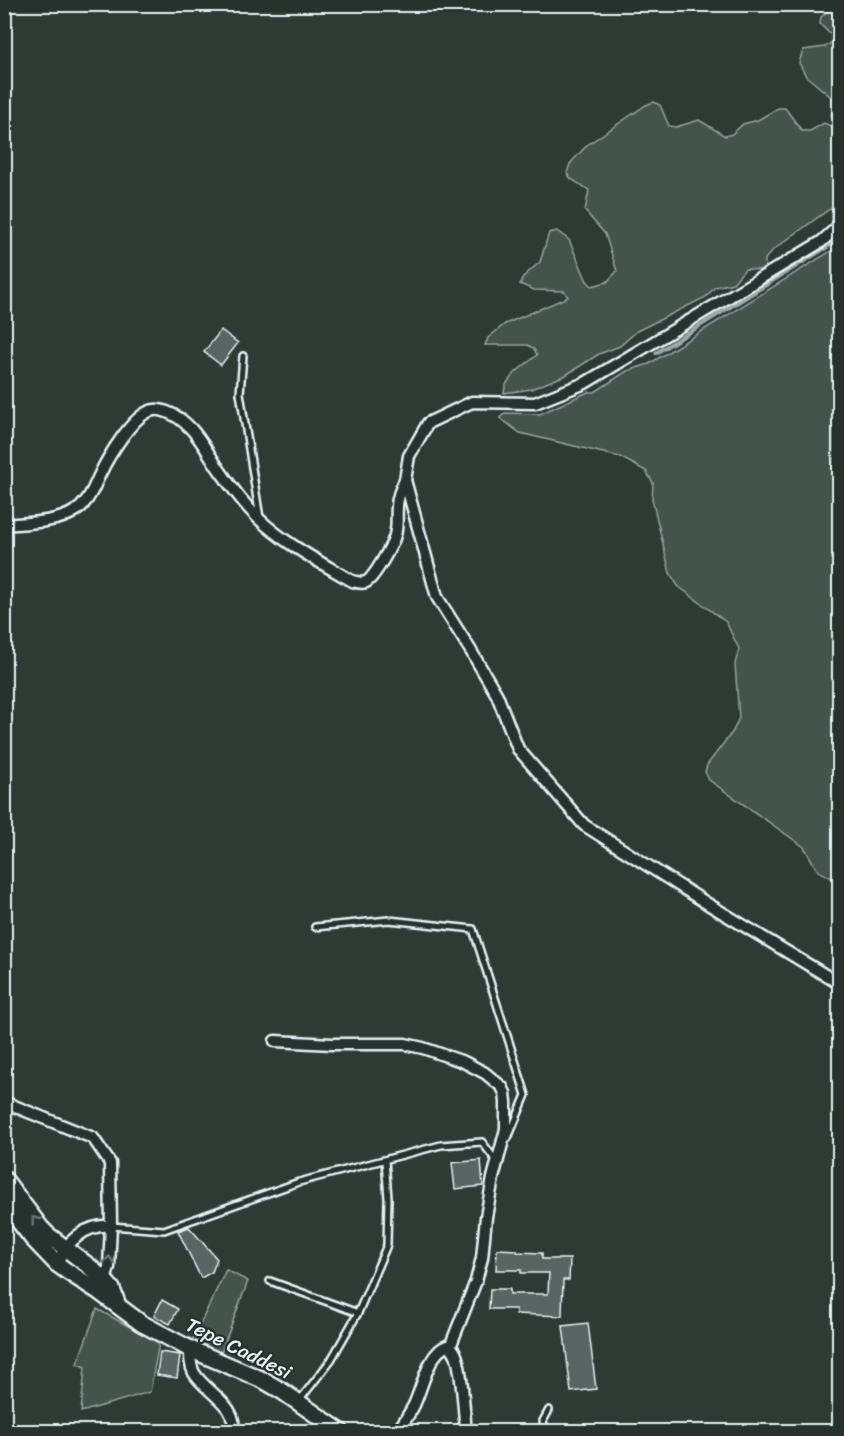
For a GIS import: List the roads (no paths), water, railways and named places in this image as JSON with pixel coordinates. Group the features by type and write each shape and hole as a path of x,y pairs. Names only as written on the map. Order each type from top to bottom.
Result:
{"street":[{"path":"4,525 57,519 73,513 85,503 93,491 107,461 130,426 140,416 151,410 162,410 175,415 187,424 244,503 275,533 352,581 367,582 391,546 396,534 396,504 405,480 409,456 428,423 472,402 535,403 585,383 821,242 840,225"},
{"path":"405,480 437,597 497,695 518,749 584,825 840,984"},
{"path":"275,1041 405,1044 423,1047 464,1062 485,1073 506,1093 506,1129 486,1217 482,1258 476,1281 450,1347"},
{"path":"4,1102 93,1138 110,1163 109,1267 102,1286"},
{"path":"6,1191 41,1228 90,1267 102,1286"},
{"path":"6,1191 32,1238 57,1263 68,1272 102,1286"},
{"path":"57,1263 65,1247 77,1236 100,1225 111,1226"},
{"name":"Tepe Caddesi","path":"102,1286 118,1306 141,1323 190,1349 263,1380 341,1431"},
{"path":"397,1431 414,1406 432,1359 441,1348 447,1346 456,1353 466,1431"},
{"path":"190,1349 190,1365 200,1382 231,1414 234,1422 232,1431"}],"lane":[{"path":"243,356 240,393 260,519"},
{"path":"111,1226 164,1230 299,1182 441,1146 482,1142 498,1162 526,1095 473,929 389,920 315,927"},
{"path":"299,1402 331,1360 358,1313 387,1245 388,1198 385,1160"},
{"path":"270,1281 358,1313"},
{"path":"544,1431 543,1421 549,1410"}],"waterway":[{"path":"656,353 840,239"}]}
